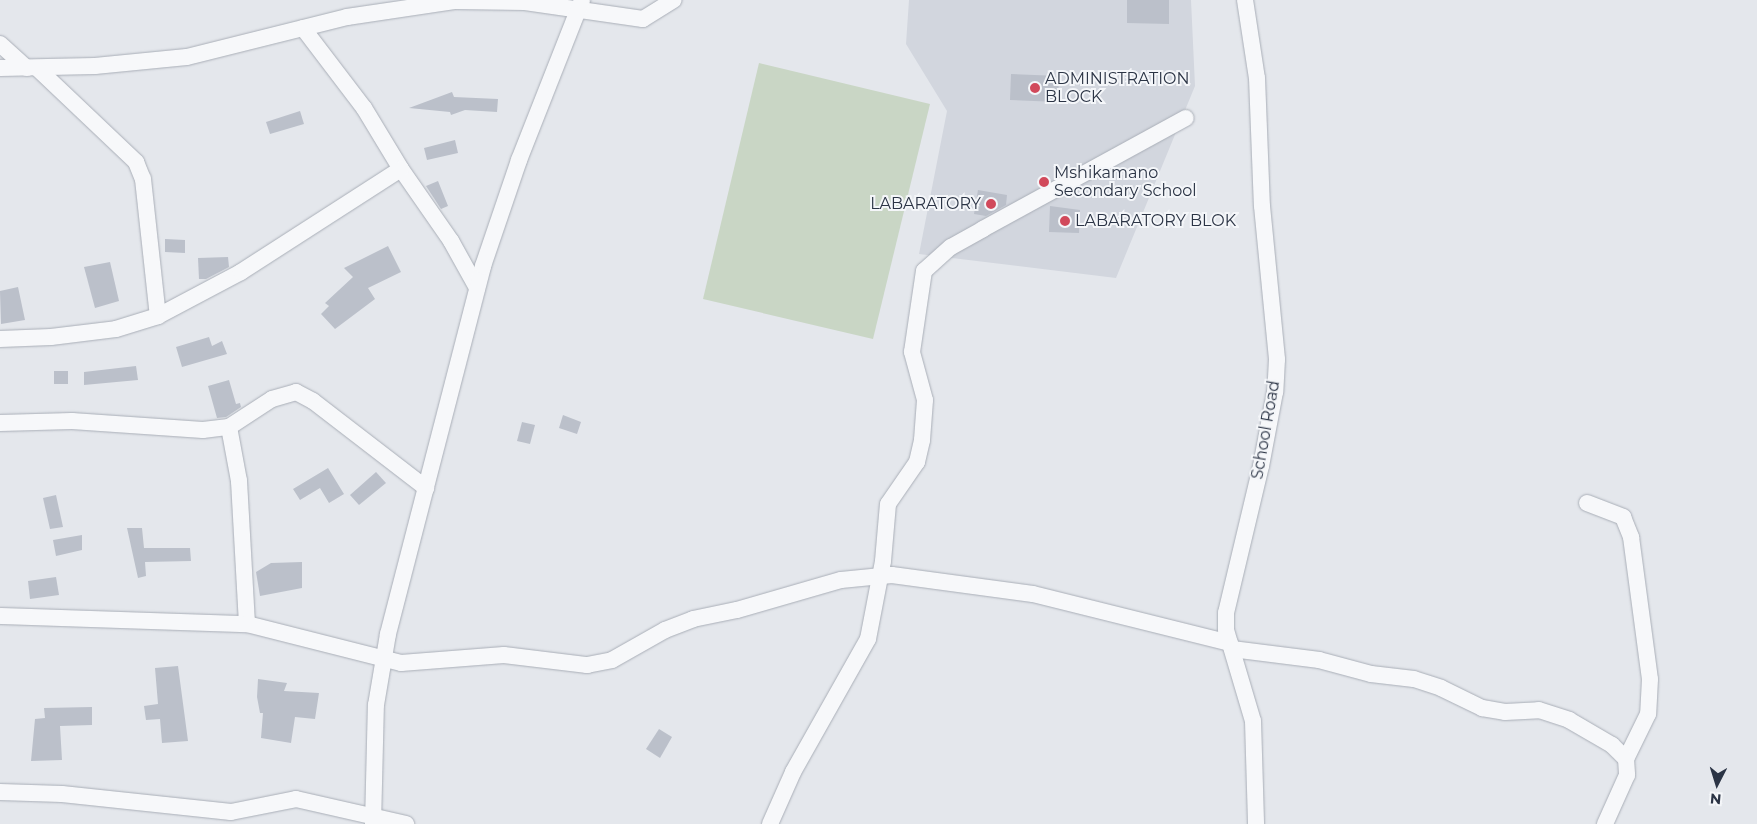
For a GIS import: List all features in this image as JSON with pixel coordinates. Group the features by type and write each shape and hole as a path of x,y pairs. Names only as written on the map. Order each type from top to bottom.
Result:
{"street":[{"path":"0,68 95,66 187,57 347,17 456,1 582,4 643,19 674,0"},
{"name":"School Road","path":"1245,0 1257,78 1262,206 1277,359 1275,392 1261,466 1226,613 1231,646 1252,721 1256,824"},
{"path":"373,820 376,705 382,660 477,288 519,160 582,4"},
{"path":"303,28 364,108 401,169 451,241 477,288"},
{"path":"0,44 32,68 136,162 143,179 158,316"},
{"path":"770,824 793,772 863,652 881,575 888,504 917,462 922,440 925,400 912,352 924,270 967,238 1186,118"},
{"path":"0,339 51,337 116,329 158,316 241,272 401,169"},
{"path":"0,423 72,421 203,430 229,427 272,399 296,392 313,401 426,488"},
{"path":"229,427 239,481 247,624"},
{"path":"1587,503 1623,517 1631,536 1650,679 1648,714 1626,760"},
{"path":"0,616 247,624 382,660 413,664 499,655 594,664 612,660 665,630 693,619 738,610 841,580 881,575 1033,594 1231,646 1319,660 1371,674 1414,679 1492,710 1548,712 1597,734 1621,751 1626,760 1627,775 1605,824"},
{"path":"0,792 62,794 247,817 296,799 373,820 406,824"}],"shaded area":[{"name":"Mshikamano Secondary School","path":"909,0 1191,0 1195,86 1116,278 919,254 947,111 906,44"}],"green space":[{"path":"759,63 930,104 873,339 703,299"}],"building":[{"path":"1127,0 1169,0 1169,24 1127,23"},
{"name":"ADMINISTRATION BLOCK","path":"1011,74 1059,76 1058,102 1010,100"},
{"path":"452,92 454,97 498,99 497,112 465,110 451,115 450,112 409,108"},
{"path":"300,111 304,124 270,134 266,122"},
{"path":"455,140 458,153 427,160 424,148"},
{"path":"438,181 448,206 441,209 426,186"},
{"name":"LABARATORY","path":"978,190 1007,195 1006,205 986,216 974,214"},
{"name":"LABARATORY BLOK","path":"1050,206 1080,210 1079,233 1049,232"},
{"path":"165,239 185,240 185,253 165,252"},
{"path":"388,246 401,272 368,288 375,299 335,329 321,314 329,306 325,303 353,277 344,268"},
{"path":"228,257 229,267 206,279 199,279 198,258"},
{"path":"110,262 119,301 95,308 84,267"},
{"path":"18,287 25,320 1,324 0,291"},
{"path":"209,337 212,346 222,341 227,354 182,367 176,347"},
{"path":"136,366 138,380 84,385 84,372"},
{"path":"54,371 68,371 68,384 54,384"},
{"path":"229,380 236,404 240,403 241,407 226,417 217,418 208,386"},
{"path":"563,415 581,422 577,434 559,428"},
{"path":"522,422 535,425 530,444 517,441"},
{"path":"328,468 344,494 329,503 320,488 300,500 293,489"},
{"path":"376,472 386,483 359,505 350,495"},
{"path":"56,495 63,527 50,529 43,498"},
{"path":"127,528 142,528 144,548 190,548 191,561 145,562 146,576 138,578"},
{"path":"82,535 82,550 56,556 53,540"},
{"path":"302,562 302,588 260,596 256,572 271,563"},
{"path":"56,577 59,595 30,599 28,581"},
{"path":"178,666 188,741 162,743 160,719 146,720 144,706 158,704 155,668"},
{"path":"258,679 287,683 284,691 319,693 315,719 295,717 291,743 261,738 263,713 260,713 257,697"},
{"path":"92,707 92,725 60,726 62,760 31,761 35,719 45,718 44,708"},
{"path":"659,729 672,737 660,758 646,749"}],"place":[{"name":"ADMINISTRATION BLOCK","path":"1035,88"},
{"name":"Mshikamano Secondary School","path":"1044,182"},
{"name":"LABARATORY","path":"991,204"},
{"name":"LABARATORY BLOK","path":"1065,221"}]}
